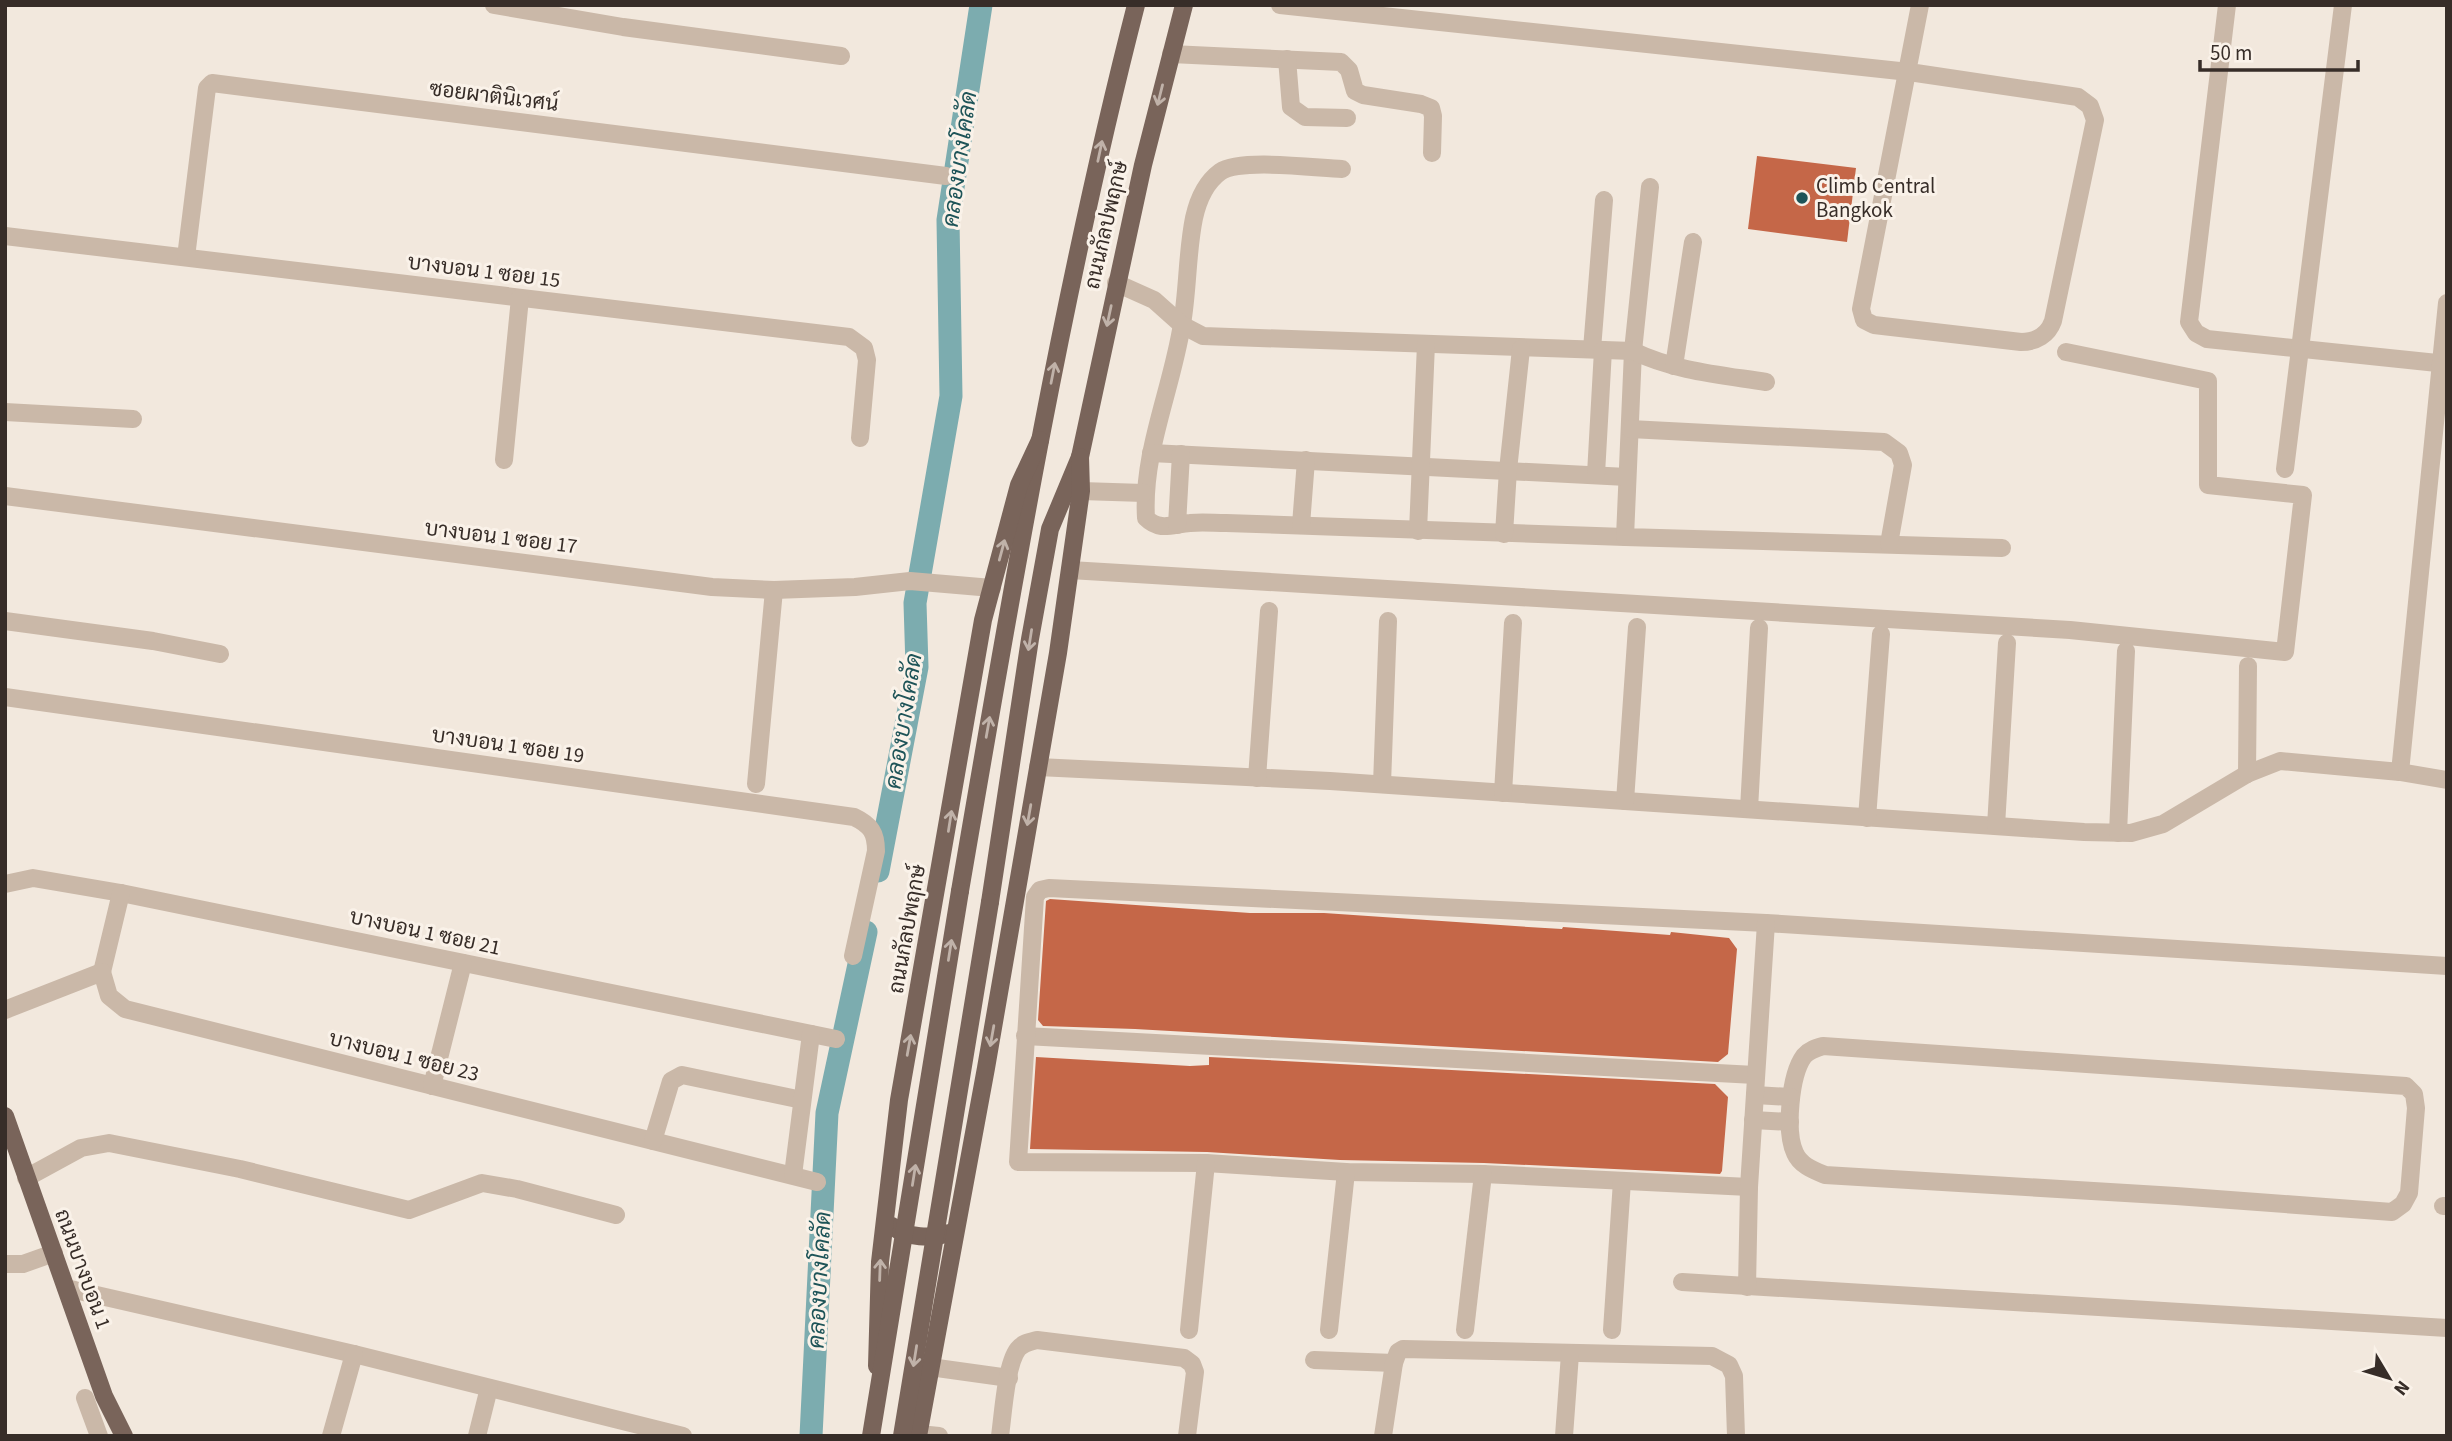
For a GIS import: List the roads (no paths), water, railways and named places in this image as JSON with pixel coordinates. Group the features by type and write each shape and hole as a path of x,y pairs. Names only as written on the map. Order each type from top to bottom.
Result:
{"main road":[{"name":"ถนนกัลปพฤกษ์","path":"869,1436 960,891 1040,440 1087,208 1136,5"},
{"name":"ถนนกัลปพฤกษ์","path":"913,1435 990,902 1030,639 1050,529 1080,457 1116,283 1184,5"},
{"name":"ถนนกัลปพฤกษ์","path":"869,1436 876,1381 880,1262 902,1087 983,620 1019,485 1040,440"},
{"name":"ถนนกัลปพฤกษ์","path":"913,1435 930,1367 957,1227 1038,767 1081,491 1080,457"},
{"name":"ถนนบางบอน 1","path":"5,1116 13,1157 26,1178 104,1396 124,1436"},
{"path":"885,1215 891,1226 909,1235 939,1237 957,1227"}],"street":[{"path":"494,5 623,27 841,56"},
{"path":"1280,5 1909,72 2072,95 2086,102 2095,120 2053,321 2049,330 2037,339 2021,342 1874,326 1864,320 1861,309 1909,72 1920,5"},
{"path":"2227,5 2189,322 2196,332 2207,339 2444,363"},
{"path":"2285,469 2343,5"},
{"path":"1171,54 1342,62 1349,71 1355,91 1363,95 1431,108 1432,153"},
{"path":"1287,60 1291,107 1305,117 1348,118"},
{"name":"ซอยผาตินิเวศน์","path":"186,257 206,88 212,83 946,177"},
{"path":"1342,169 1252,164 1222,171 1206,186 1194,218 1182,326 1144,493 1146,518 1152,524 1164,527 1191,523 1301,525 1504,534 2002,548"},
{"path":"1625,537 1633,351 1650,187"},
{"path":"1595,474 1604,200"},
{"name":"บางบอน 1 ซอย 15","path":"5,236 849,337 864,348 867,360 860,438"},
{"path":"1674,366 1693,242"},
{"path":"1116,283 1154,300 1182,326 1203,336 1633,351 1674,366 1766,382"},
{"path":"504,460 520,298"},
{"path":"2400,772 2444,363 2447,303"},
{"path":"1418,531 1426,344"},
{"path":"1504,534 1521,348"},
{"path":"1070,570 2070,630 2285,652 2303,495 2208,485 2208,381 2066,352"},
{"path":"5,412 133,419"},
{"path":"1630,429 1884,442 1899,453 1903,465 1889,544"},
{"path":"1151,453 1628,477"},
{"path":"1177,525 1181,454"},
{"path":"1301,525 1306,460"},
{"path":"1081,491 1144,493"},
{"name":"บางบอน 1 ซอย 17","path":"5,496 712,587 774,590 855,587 910,581 992,588"},
{"path":"756,784 774,590"},
{"path":"1257,778 1269,611"},
{"path":"5,621 153,641 219,654"},
{"path":"1382,785 1388,621"},
{"path":"1503,793 1513,623"},
{"path":"1625,801 1637,627"},
{"path":"1749,809 1759,628"},
{"path":"1867,818 1881,634"},
{"path":"1996,826 2007,643"},
{"path":"2118,833 2126,651"},
{"path":"2247,774 2248,666"},
{"name":"บางบอน 1 ซอย 19","path":"5,697 854,817 872,829 876,851 853,956"},
{"path":"1038,767 1382,785 2118,833 2131,833 2163,824 2247,774 2280,761 2447,779"},
{"name":"บางบอน 1 ซอย 21","path":"5,884 33,878 121,893 836,1039"},
{"path":"1749,1187 1483,1174 1346,1172 1206,1163 1018,1161 1033,905 1040,890 1049,888 1766,923 2447,966"},
{"path":"5,1010 102,972 121,893"},
{"path":"1747,1287 1749,1187 1766,923"},
{"path":"432,1086 463,963"},
{"name":"บางบอน 1 ซอย 23","path":"102,972 109,996 125,1009 817,1182"},
{"path":"793,1175 811,1034"},
{"path":"1025,1036 1755,1075"},
{"path":"1823,1046 2406,1086 2414,1094 2416,1108 2409,1193 2403,1204 2392,1212 1825,1175 1802,1163 1794,1152 1790,1122 1791,1097 1805,1056 1813,1049 1823,1046"},
{"path":"653,1141 671,1081 682,1075 802,1100"},
{"path":"1755,1095 1791,1097"},
{"path":"1753,1120 1790,1122"},
{"path":"26,1178 80,1148 109,1143 240,1169 409,1210 482,1183 517,1189 616,1215"},
{"path":"1189,1330 1206,1163"},
{"path":"1329,1330 1346,1172"},
{"path":"1465,1330 1483,1174"},
{"path":"1612,1330 1622,1181"},
{"path":"5,1264 23,1264 54,1252"},
{"path":"1682,1282 2447,1328"},
{"path":"66,1288 354,1354 683,1436"},
{"path":"1000,1436 1010,1362 1025,1343 1037,1340 1184,1358 1192,1364 1195,1372 1187,1436"},
{"path":"1383,1436 1394,1363 1398,1352 1403,1349 1712,1356 1729,1365 1734,1377 1736,1436"},
{"path":"331,1436 354,1354"},
{"path":"1564,1436 1570,1354"},
{"path":"1314,1360 1394,1363"},
{"path":"930,1367 1009,1378"},
{"path":"477,1436 489,1388"},
{"path":"85,1398 99,1436"},
{"path":"913,1435 939,1436"}],"waterway":[{"name":"คลองบางโคลัด","path":"878,871 917,667 915,603 951,396 948,220 981,5"},
{"name":"คลองบางโคลัด","path":"811,1436 827,1113 866,932"}],"place":[{"name":"Climb Central Bangkok","path":"1802,198"}]}
